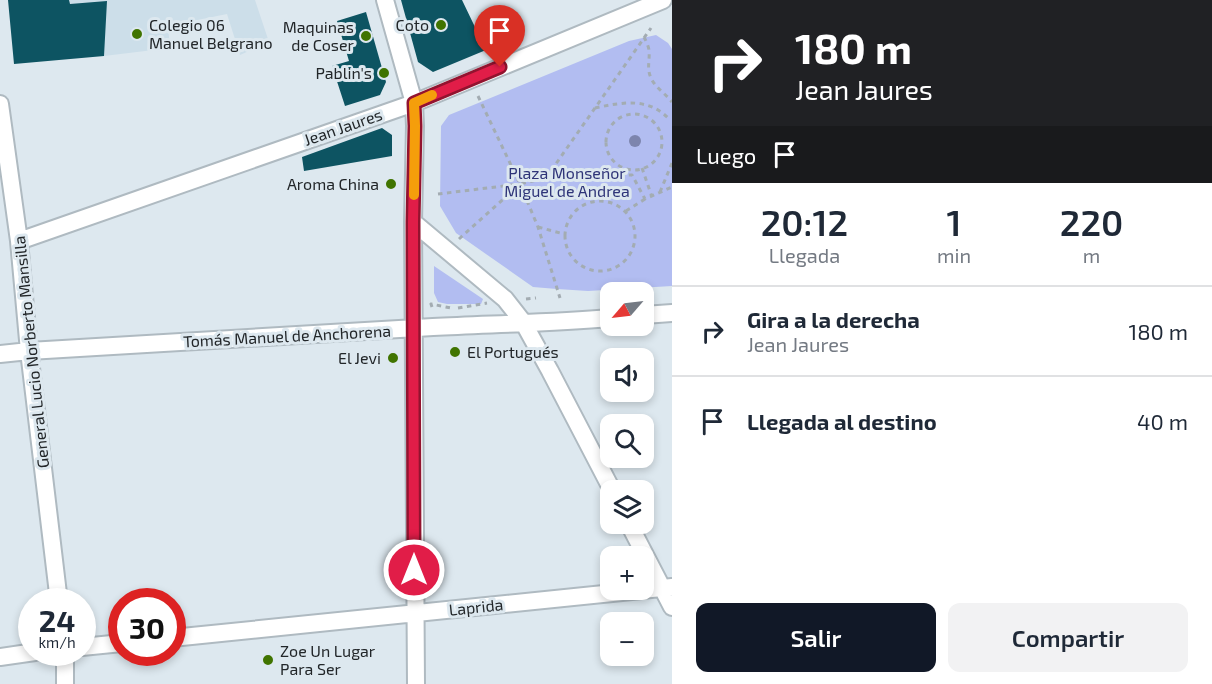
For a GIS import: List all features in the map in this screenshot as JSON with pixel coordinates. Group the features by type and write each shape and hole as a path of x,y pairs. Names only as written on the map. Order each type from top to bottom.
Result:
{"street":[{"path":"385,0 414,103 413,222 423,304 415,328 414,614 416,684"},
{"name":"Jean Jaures","path":"19,241 414,103 663,0"},
{"name":"General Lucio Norberto Mansilla","path":"0,104 19,241 29,351 57,588"},
{"path":"413,222 505,299 523,322 607,480"},
{"path":"654,314 672,313"},
{"name":"Tomás Manuel de Anchorena","path":"0,354 600,319"},
{"path":"635,534 667,587 672,607"},
{"name":"Laprida","path":"186,637 667,587"},
{"path":"0,657 18,654"},
{"path":"64,666 65,684"}],"path":[{"path":"546,178 651,28"},
{"path":"644,37 649,51 647,63 651,78 672,102"},
{"path":"478,96 538,227 560,298"},
{"path":"595,108 614,104 641,103 663,112 671,121"},
{"path":"638,114 647,117 654,122 662,139 658,156 653,163 642,168 627,169 619,165 608,151 608,132 620,118 628,115 638,114"},
{"path":"659,194 672,163"},
{"path":"642,168 652,197"},
{"path":"438,195 520,184 546,178 632,175 645,199"},
{"path":"459,239 520,184"},
{"path":"626,211 645,199 672,187"},
{"path":"603,200 614,203 626,211 635,229 635,241 632,253 624,262 614,269 596,271 579,264 571,256 564,234 567,222 581,205 603,200"},
{"path":"538,227 564,234"}],"shaded area":[{"name":"Colegio 06 Manuel Belgrano","path":"8,0 255,0 269,42 240,55 227,14 168,26 170,48 104,56"}],"green space":[{"name":"Plaza Monseñor Miguel de Andrea","path":"656,35 668,43 672,49 672,286 654,287 654,282 600,282 600,290 533,287 456,233 440,206 441,126 449,115 629,41"},
{"path":"434,266 483,299 481,304 438,302 434,293"}],"building":[{"path":"8,0 69,0 70,4 107,1 104,56 14,64"},
{"name":"Coto","path":"401,0 462,0 486,50 433,72 418,62"},
{"path":"366,12 386,82 380,95 345,106 332,66 349,61 337,21"},
{"path":"382,128 392,135 392,156 304,171 302,157"}],"slow traffic":[{"path":"414,195 414,103 432,95"}],"place":[{"name":"Coto","path":"441,25"},
{"name":"Colegio 06 Manuel Belgrano","path":"137,34"},
{"name":"Maquinas de Coser","path":"366,36"},
{"name":"Pablin's","path":"384,73"},
{"name":"Aroma China","path":"391,184"},
{"name":"El Portugués","path":"455,352"},
{"name":"El Jevi","path":"393,358"},
{"name":"Zoe Un Lugar Para Ser","path":"268,660"}],"route":[{"path":"414,570 414,103 500,67"}]}
